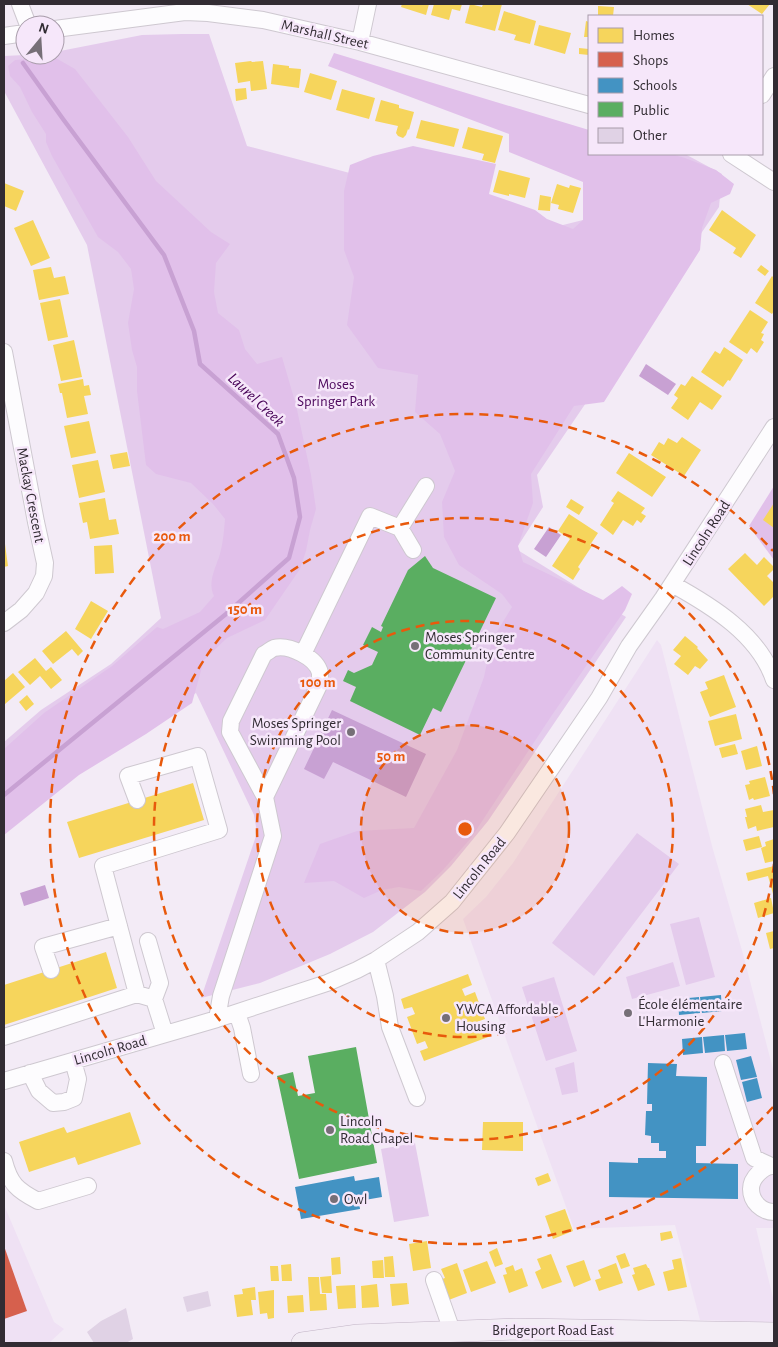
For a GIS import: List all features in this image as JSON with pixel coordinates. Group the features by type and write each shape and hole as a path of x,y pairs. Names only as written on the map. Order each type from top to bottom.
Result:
{"main road":[{"name":"Bridgeport Road East","path":"302,1343 358,1336 516,1328 774,1333"}],"street":[{"path":"360,42 368,4"},
{"name":"Marshall Street","path":"65,27 185,8 264,20 360,42 588,105"},
{"path":"763,93 774,76"},
{"path":"732,155 774,182"},
{"name":"Mackay Crescent","path":"4,352 45,563 44,576 36,593 21,610 4,623"},
{"name":"Lincoln Road","path":"4,1081 237,1013 327,983 376,960 418,932 452,902 507,833 600,698 629,646 672,584 774,427"},
{"path":"400,528 426,486"},
{"path":"302,654 370,516 400,528 413,550"},
{"path":"672,584 720,614 742,632 759,651 771,670 774,680"},
{"path":"217,1019 221,996 273,836 265,797 230,732 231,721 264,654 275,648 287,648 313,661 320,672 320,686 265,797"},
{"path":"137,800 128,776 198,756 219,830 103,866 137,994"},
{"path":"51,970 43,947 119,926"},
{"path":"148,941 160,983 154,999 165,1034"},
{"path":"376,960 385,996 390,1028 417,1098"},
{"path":"4,1038 137,994 154,999"},
{"path":"237,1013 242,1028 251,1074"},
{"path":"30,1073 39,1091 53,1103 64,1102 74,1098 78,1079 73,1061"},
{"path":"723,1063 754,1158 771,1166"},
{"path":"4,1161 8,1176 15,1186 38,1201 88,1186"},
{"path":"771,1166 758,1173 752,1183 751,1190 757,1204 768,1212 774,1212"},
{"path":"434,1280 452,1331"}],"shaded area":[{"path":"334,53 588,130 588,155 674,155 716,170 734,184 730,194 711,203 702,228 700,250 604,402 574,406 531,474 533,503 518,546 523,562 603,600 622,586 632,594 625,610 552,715 471,838 442,871 421,891 399,887 382,890 364,898 334,881 304,883 320,844 357,831 414,828 457,750 484,677 492,640 512,607 502,594 459,565 444,537 442,502 455,471 440,434 415,412 418,375 378,368 347,325 354,277 344,250 344,191 350,165 373,156 413,146 496,164 489,194 535,210 547,219 573,229 583,220 583,182 509,152 509,134 328,66"},
{"path":"15,60 15,65 65,65 65,63 75,69 128,137 156,181 211,232 230,244 216,263 214,292 218,313 239,330 245,349 257,364 282,357 296,405 311,475 316,509 300,569 265,620 227,638 204,660 192,703 79,775 4,835 4,749 44,713 112,666 157,627 163,629 200,612 214,596 211,585 214,569 221,550 225,519 213,504 191,483 156,474 146,465 137,391 137,367 128,323 134,289 131,269 118,252 98,237 52,156 46,142 46,134 32,112 20,87 10,76 8,66"},
{"path":"646,364 676,384 668,395 639,376"},
{"path":"774,486 774,560 749,526"},
{"path":"549,527 561,535 546,557 534,549"},
{"name":"École élémentaire L'Harmonie","path":"657,640 661,645 712,846 774,1073 774,1228 756,1228 774,1302 774,1322 700,1320 675,1225 574,1229 463,919 486,897 513,863"},
{"name":"Moses Springer Swimming Pool","path":"332,710 426,754 406,797 333,762 324,779 304,769"},
{"path":"45,885 49,898 24,906 20,893"},
{"path":"4,1205 54,1322 64,1329 49,1343 4,1343"}],"green space":[{"name":"Moses Springer Park","path":"209,34 247,146 555,227 591,218 595,155 687,155 722,174 719,207 537,475 543,507 516,549 626,617 488,821 451,866 425,892 373,932 330,954 260,983 201,998 257,833 254,815 196,693 108,746 4,816 4,742 41,710 111,664 161,618 87,245 4,91 4,56 15,55 15,65 65,65 65,50 142,35"},
{"path":"637,833 679,864 594,976 552,943"},
{"path":"699,917 715,977 686,985 670,924"},
{"path":"673,962 680,986 632,999 626,977"},
{"path":"554,977 577,1051 546,1061 522,987"},
{"path":"574,1062 578,1092 562,1095 555,1068"},
{"path":"415,1143 429,1216 394,1222 381,1149"}],"building: Homes":[{"path":"402,4 429,4 426,15 401,7"},
{"path":"434,4 462,4 460,11 452,9 449,20 431,15"},
{"path":"470,4 482,7 483,4 502,4 495,31 465,23"},
{"path":"747,4 770,4 762,14"},
{"path":"598,6 614,7 613,15 598,15"},
{"path":"504,11 536,21 530,44 514,40 516,35 498,30"},
{"path":"586,21 588,22 588,37 584,37"},
{"path":"539,25 571,33 565,54 534,45"},
{"path":"579,48 588,49 588,55 579,54"},
{"path":"263,61 267,89 251,91 250,81 238,83 235,63"},
{"path":"273,64 301,69 299,88 271,84"},
{"path":"310,73 337,81 331,100 304,92"},
{"path":"246,88 247,99 236,101 235,89"},
{"path":"342,89 375,98 369,119 336,110"},
{"path":"381,100 414,112 409,130 403,138 396,133 398,126 375,121"},
{"path":"421,120 459,129 454,147 416,138"},
{"path":"468,127 503,136 495,163 482,160 484,154 462,148"},
{"path":"499,170 530,178 525,198 493,192"},
{"path":"4,183 24,191 16,211 4,206"},
{"path":"557,184 569,188 570,185 581,188 573,213 558,209 559,205 551,203"},
{"path":"540,195 551,197 550,211 538,210"},
{"path":"722,210 756,235 741,258 733,253 736,248 709,230"},
{"path":"33,220 50,258 31,266 14,228"},
{"path":"761,265 769,271 765,276 757,270"},
{"path":"51,267 54,278 65,276 69,294 39,300 33,270"},
{"path":"772,276 774,278 774,311 772,314 755,303"},
{"path":"60,299 68,337 48,341 40,303"},
{"path":"750,310 768,322 761,333 764,334 761,340 764,342 757,353 751,348 747,354 729,342"},
{"path":"74,340 82,377 61,381 53,345"},
{"path":"724,347 743,360 730,381 728,380 723,387 701,372 715,351 720,354"},
{"path":"692,376 722,396 712,410 700,402 688,420 671,408 678,398 674,395 681,384 685,386"},
{"path":"83,379 84,386 89,385 91,395 84,396 88,414 67,418 62,393 60,393 58,384"},
{"path":"89,421 96,453 71,458 64,426"},
{"path":"682,437 701,450 684,476 651,455 659,442 664,445 668,438 677,443"},
{"path":"127,452 130,466 113,469 110,455"},
{"path":"629,453 666,477 652,497 616,473"},
{"path":"98,460 105,492 79,498 72,465"},
{"path":"618,491 645,508 641,513 646,516 641,523 637,520 633,526 623,520 613,535 600,525 614,503 611,501"},
{"path":"105,498 109,520 116,519 119,534 90,539 87,522 83,523 79,503"},
{"path":"571,499 584,507 579,515 566,507"},
{"path":"774,503 774,528 763,520"},
{"path":"569,514 598,533 578,567 580,569 573,580 552,566 570,539 558,531"},
{"path":"4,544 8,566 4,567"},
{"path":"112,545 114,573 95,574 94,546"},
{"path":"745,553 757,565 764,557 774,567 767,576 774,583 774,596 764,606 728,569"},
{"path":"91,601 108,611 91,639 75,629"},
{"path":"66,631 83,651 78,656 72,649 53,664 42,651"},
{"path":"685,636 698,647 708,660 700,669 695,666 688,675 674,664 681,656 673,650"},
{"path":"35,658 46,671 51,667 62,680 51,689 40,676 30,685 18,672"},
{"path":"13,673 25,687 5,704 4,681"},
{"path":"724,675 736,707 710,717 700,692 708,689 705,682"},
{"path":"27,695 34,704 26,711 19,702"},
{"path":"736,714 742,739 715,746 708,721"},
{"path":"735,744 738,754 722,758 719,748"},
{"path":"757,746 762,766 746,770 741,751"},
{"path":"765,777 770,796 749,800 745,785 750,784 749,781"},
{"path":"193,783 204,820 79,858 67,822"},
{"path":"761,805 763,812 774,810 774,827 757,831 756,826 748,829 745,809"},
{"path":"759,836 762,847 746,851 743,840"},
{"path":"774,839 774,861 765,863 761,848 766,846 765,842"},
{"path":"774,866 774,894 768,876 748,881 746,873"},
{"path":"771,898 774,913 758,918 754,903"},
{"path":"774,931 774,948 770,949 766,933"},
{"path":"106,952 117,988 4,1025 4,985"},
{"name":"YWCA Affordable Housing","path":"468,974 472,985 462,989 465,996 475,992 485,1019 474,1023 477,1030 488,1026 491,1036 424,1061 420,1051 428,1048 425,1041 417,1044 407,1017 415,1014 412,1007 404,1009 401,999"},
{"path":"130,1112 141,1144 78,1165 75,1157 29,1172 19,1142 64,1127 67,1133"},
{"path":"483,1122 523,1122 523,1151 482,1150"},
{"path":"548,1173 551,1181 538,1186 535,1178"},
{"path":"565,1209 573,1231 553,1239 545,1216"},
{"path":"671,1231 673,1238 661,1241 660,1233"},
{"path":"427,1241 431,1268 413,1271 409,1244"},
{"path":"497,1248 503,1264 495,1267 489,1252"},
{"path":"625,1253 630,1266 621,1269 616,1256"},
{"path":"551,1254 562,1282 542,1289 535,1272 541,1269 537,1259"},
{"path":"393,1256 395,1277 385,1277 384,1257"},
{"path":"340,1257 341,1274 332,1275 331,1258"},
{"path":"681,1258 687,1287 668,1291 663,1272 674,1269 672,1260"},
{"path":"383,1260 384,1278 373,1278 372,1261"},
{"path":"584,1260 591,1280 574,1287 566,1266"},
{"path":"487,1261 496,1283 471,1292 463,1270"},
{"path":"457,1263 467,1293 446,1301 439,1280 445,1278 441,1269"},
{"path":"616,1263 623,1283 599,1291 595,1280 601,1278 598,1270"},
{"path":"291,1264 292,1281 282,1281 281,1265"},
{"path":"646,1264 655,1285 638,1291 632,1275 635,1274 633,1268"},
{"path":"513,1265 515,1271 522,1268 528,1286 509,1293 503,1275 507,1274 505,1268"},
{"path":"270,1266 278,1266 279,1281 271,1281"},
{"path":"331,1276 332,1293 322,1293 320,1277"},
{"path":"308,1277 319,1277 320,1294 326,1294 327,1310 310,1311"},
{"path":"407,1283 409,1304 392,1306 390,1284"},
{"path":"377,1284 379,1307 362,1308 361,1286"},
{"path":"355,1285 356,1308 338,1309 336,1286"},
{"path":"255,1287 256,1300 251,1300 253,1315 237,1317 234,1295 243,1294 242,1289"},
{"path":"274,1290 274,1318 268,1319 267,1313 260,1314 258,1292"},
{"path":"303,1295 304,1312 288,1313 287,1296"}],"building: Shops":[{"path":"4,1246 27,1311 4,1319"}],"building: Schools":[{"path":"721,995 722,1011 702,1013 700,997"},
{"path":"699,997 700,1013 679,1015 678,999"},
{"path":"745,1033 747,1049 727,1051 725,1035"},
{"path":"724,1035 725,1051 705,1053 703,1037"},
{"path":"702,1037 703,1053 683,1055 682,1039"},
{"path":"751,1056 757,1077 741,1080 736,1060"},
{"path":"648,1063 677,1064 676,1076 707,1077 706,1146 696,1146 696,1163 738,1164 738,1199 609,1197 609,1162 638,1163 638,1158 666,1158 666,1151 659,1151 659,1143 651,1143 651,1136 645,1135 646,1111 652,1111 652,1104 647,1104"},
{"path":"757,1078 762,1098 747,1102 742,1082"},
{"name":"Owl","path":"354,1176 355,1181 379,1177 382,1197 359,1201 360,1209 301,1219 295,1187"}],"building: Public":[{"path":"425,556 433,568 496,598 441,712 433,708 420,735 350,701 356,687 343,681 348,670 354,673 372,665 378,652 363,645 372,627 381,632 383,627 381,626 408,570"},
{"name":"Lincoln Road Chapel","path":"356,1047 377,1163 299,1179 277,1076 293,1072 298,1096 315,1093 308,1056"}],"building: Other":[{"path":"208,1291 211,1306 187,1312 183,1297"},
{"path":"126,1308 133,1339 126,1343 94,1343 87,1332 101,1321"}],"waterway":[{"name":"Laurel Creek","path":"4,795 226,614 289,558 300,517 294,478 278,434 200,364 194,331 164,255 24,65"}],"place":[{"name":"Moses Springer Community Centre","path":"415,646"},
{"name":"Moses Springer Swimming Pool","path":"351,732"},
{"name":"École élémentaire L'Harmonie","path":"628,1013"},
{"name":"YWCA Affordable Housing","path":"446,1018"},
{"name":"Lincoln Road Chapel","path":"330,1130"},
{"name":"Owl","path":"334,1199"}]}
